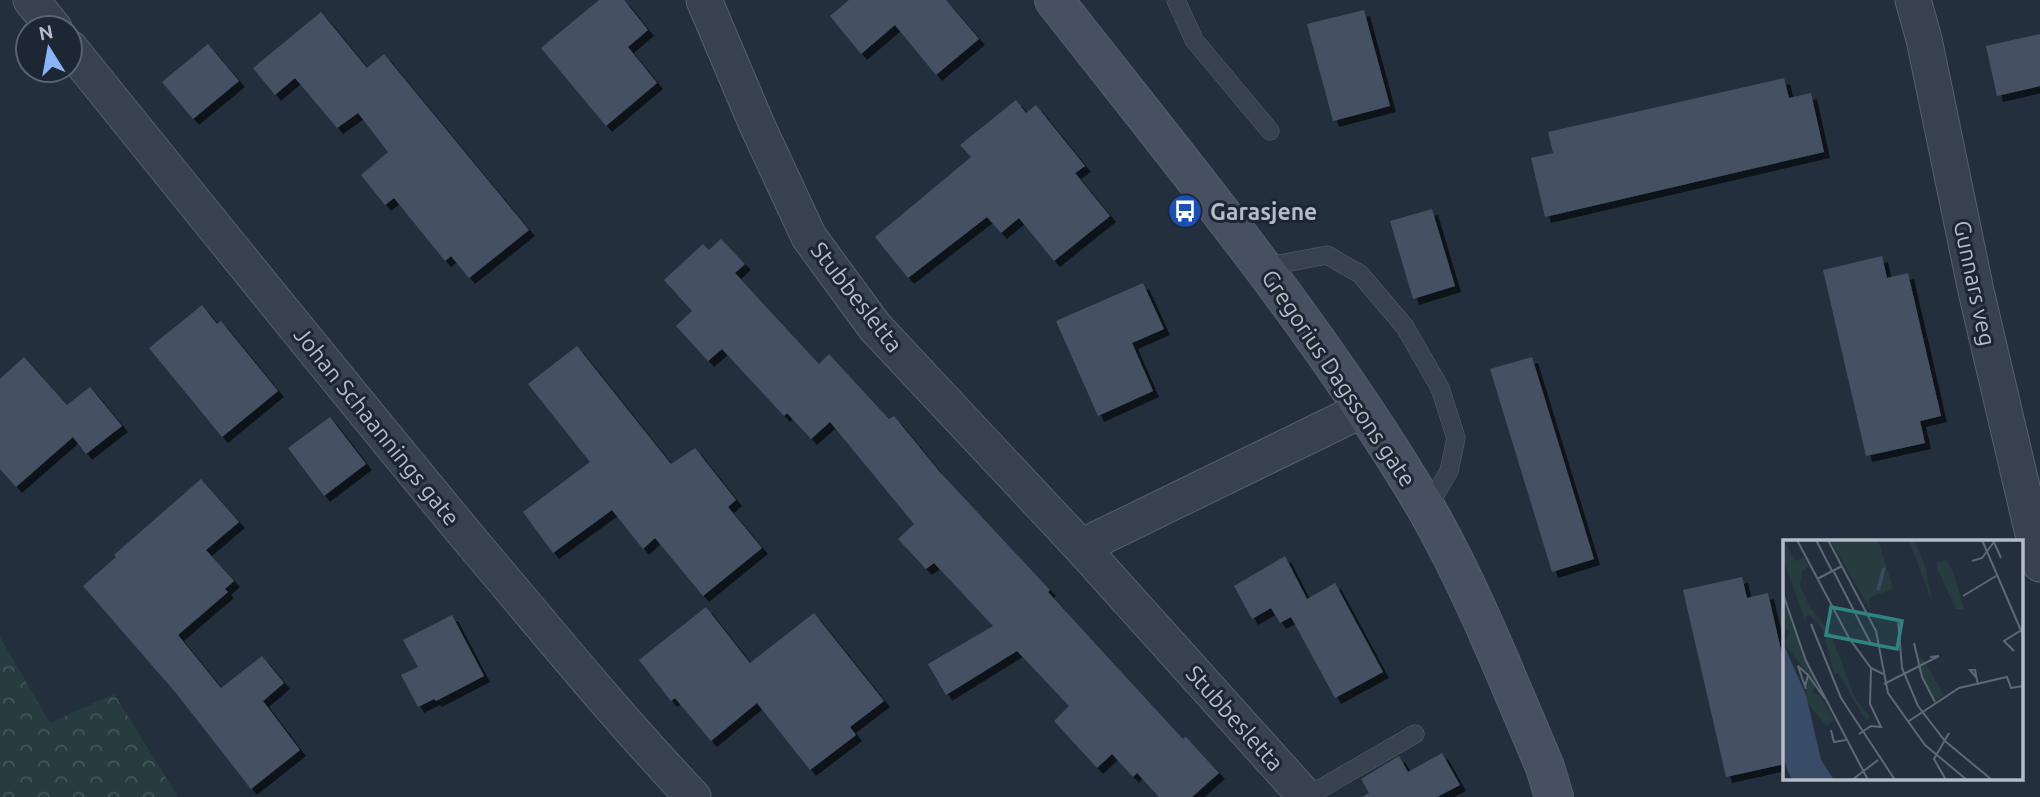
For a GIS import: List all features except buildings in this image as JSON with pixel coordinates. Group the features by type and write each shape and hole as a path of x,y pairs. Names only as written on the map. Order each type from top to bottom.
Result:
{"street":[{"path":"31,0 42,14"},
{"name":"Stubbesletta","path":"704,0 757,125 809,237 875,327 1081,547 1305,796"},
{"name":"Gregorius Dagssons gate","path":"1054,0 1264,267 1364,408 1426,510 1476,608 1545,767 1554,797"},
{"name":"Gunnars veg","path":"1913,0 1924,39 1976,291 2040,564"},
{"name":"Johan Schaannings gate","path":"84,65 376,427 587,679 693,797"},
{"path":"1081,547 1364,408"}],"lane":[{"path":"1176,0 1195,40 1270,131"},
{"path":"1264,267 1327,255 1360,274 1405,327 1440,388 1456,438 1449,471 1426,510"},
{"path":"1305,796 1415,734"}],"green space":[{"path":"0,637 50,723 114,694 178,797 0,797"}],"place":[{"name":"Garasjene","path":"1185,211"}]}
